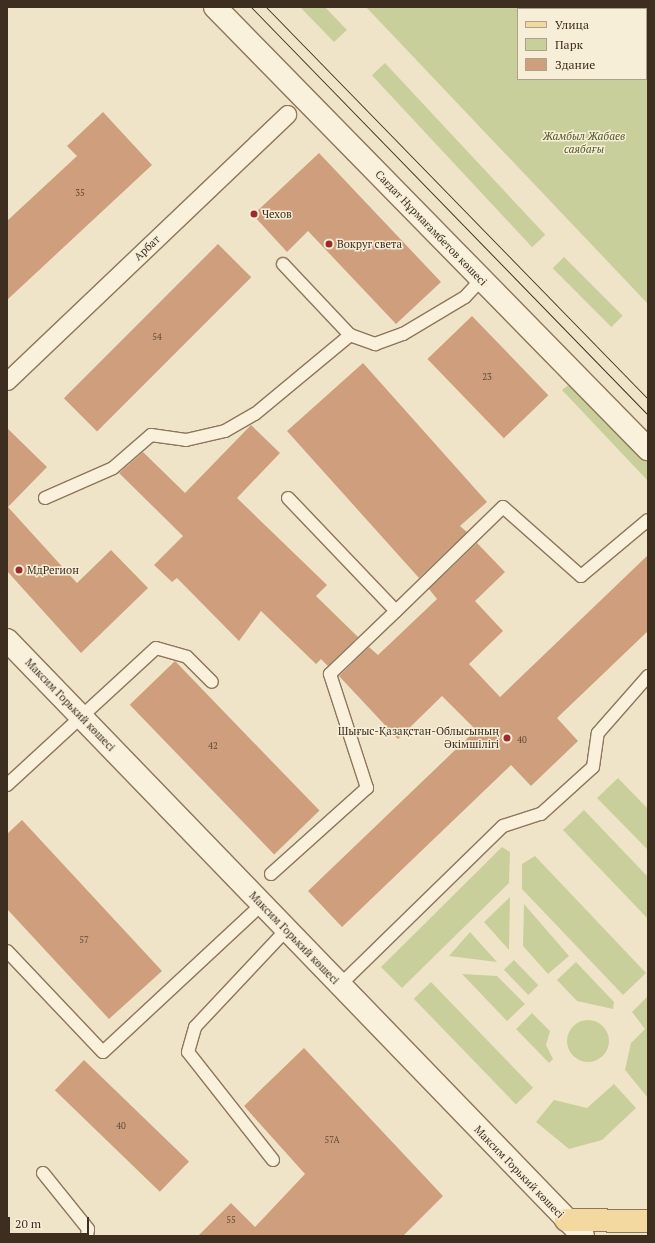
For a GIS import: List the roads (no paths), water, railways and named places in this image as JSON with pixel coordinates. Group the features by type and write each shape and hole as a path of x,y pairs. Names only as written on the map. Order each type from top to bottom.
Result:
{"main road":[{"path":"566,1220 648,1221"}],"street":[{"name":"Сағдат Нұрмағамбетов көшесі","path":"215,7 481,280 648,448"},
{"name":"Арбат","path":"7,381 287,114"},
{"name":"Максим Горький көшесі","path":"7,640 582,1236"}],"lane":[{"path":"283,264 350,335 375,344 403,334 465,297 481,280"},
{"path":"45,498 113,468 151,435 186,440 225,431 255,414 350,335"},
{"path":"288,498 396,611"},
{"path":"271,874 367,788 330,674 503,506 581,576 648,520"},
{"path":"7,784 156,648 187,657 212,682"},
{"path":"340,986 503,826 541,814 593,766 598,733 648,676"},
{"path":"7,951 103,1052 261,905"},
{"path":"273,1160 188,1052 195,1027 286,930"},
{"path":"43,1173 88,1230 87,1236"}],"tram line":[{"path":"251,7 648,415"},
{"path":"266,7 648,399"}],"place":[{"name":"Чехов","path":"254,214"},
{"name":"Вокруг света","path":"329,244"},
{"name":"МдРегион","path":"19,570"},
{"name":"Шығыс-Қазақстан-Облысының Әкімшілігі","path":"507,738"}],"park label":[{"name":"Жамбыл Жабаев саябағы","path":"584,143"}]}
